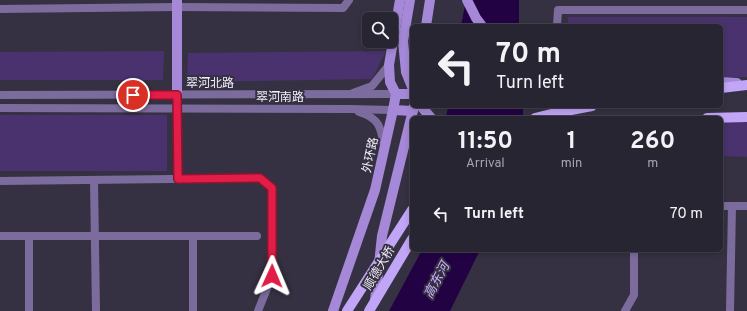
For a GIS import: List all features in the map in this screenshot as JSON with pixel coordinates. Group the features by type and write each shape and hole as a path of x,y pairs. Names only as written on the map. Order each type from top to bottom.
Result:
{"main road":[{"name":"外环路","path":"333,311 375,190 393,110 396,94 390,82 389,65 400,0"},
{"path":"410,0 403,41 406,72 410,82"},
{"path":"426,24 430,0"},
{"path":"467,0 480,24"},
{"path":"177,4 177,95"},
{"path":"723,82 747,85"},
{"path":"723,88 747,85"},
{"path":"396,94 410,94"},
{"path":"393,110 416,108 428,116"},
{"path":"543,116 581,108"},
{"path":"723,118 742,117"},
{"path":"723,120 742,117"},
{"path":"373,311 382,236 410,128"},
{"path":"347,311 410,213"},
{"name":"顺德大桥","path":"369,311 410,242"}],"street":[{"path":"0,9 177,4 343,8 349,0"},
{"path":"557,24 558,10 747,10"},
{"path":"350,95 372,86 389,65"},
{"name":"翠河北路","path":"0,95 396,94"},
{"path":"177,95 178,179"},
{"name":"翠河南路","path":"0,108 393,110"},
{"path":"349,109 370,115 380,127 384,149"},
{"path":"0,181 260,178 272,188 272,276 258,311"},
{"path":"94,180 96,311"},
{"path":"723,206 747,206"},
{"path":"730,311 732,206"},
{"path":"0,236 257,236"},
{"path":"29,236 29,311"},
{"path":"193,236 193,311"},
{"path":"625,311 634,295 634,252"}],"shaded area":[{"path":"568,17 747,17 747,77 723,77 723,24 568,24"},
{"path":"164,51 163,80 0,80 0,52"},
{"path":"386,51 372,79 187,82 188,53"},
{"path":"0,115 167,115 167,171 0,171"},
{"path":"747,117 747,157 723,156 723,118"}],"water":[{"path":"466,0 519,0 519,24 461,24"},
{"path":"448,108 523,108 523,116 446,116"},
{"name":"高东河","path":"421,252 479,252 450,311 389,311"}],"route":[{"path":"133,95 177,95 178,179 260,178 272,188 272,276"}]}
